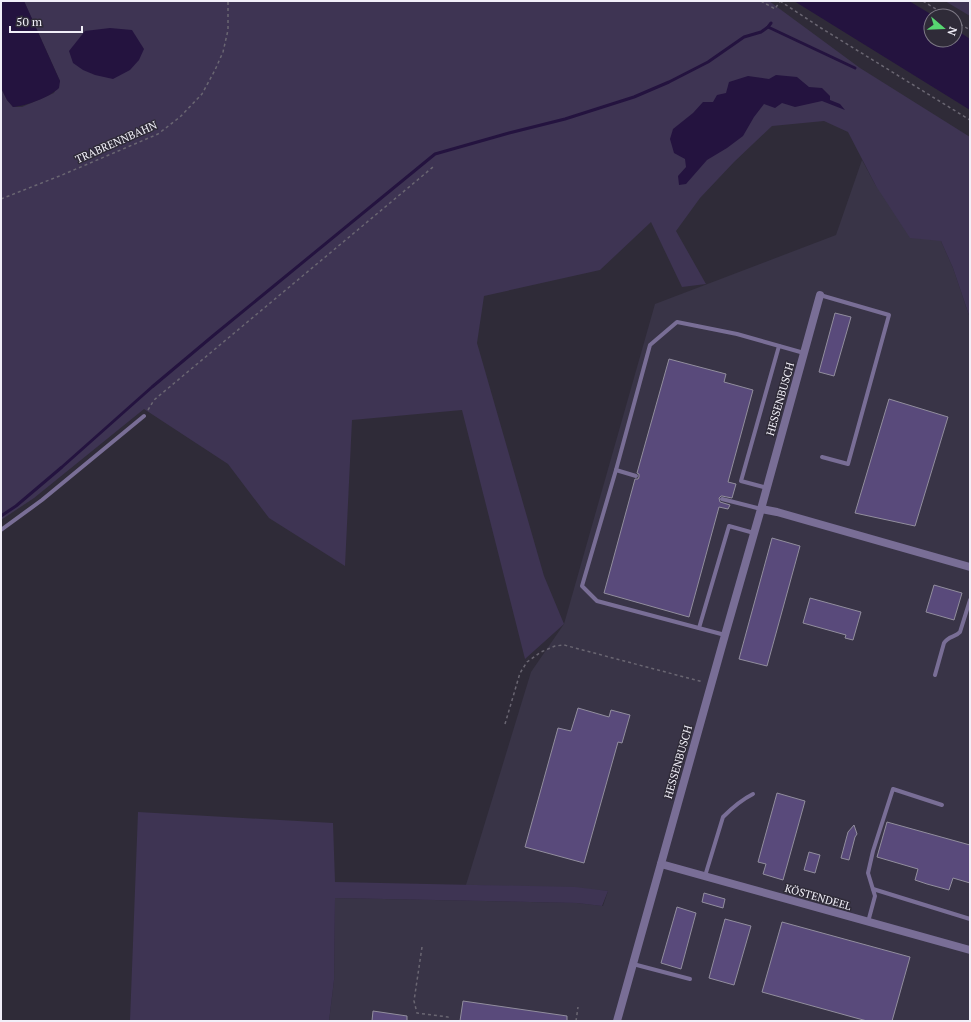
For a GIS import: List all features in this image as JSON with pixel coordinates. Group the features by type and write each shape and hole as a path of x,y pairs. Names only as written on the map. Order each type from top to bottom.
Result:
{"street":[{"name":"HESSENBUSCH","path":"617,1021 820,295"},
{"path":"761,509 777,512 970,567"},
{"name":"KÖSTENDEEL","path":"661,864 970,949"}],"lane":[{"path":"820,295 889,315 848,464 822,457"},
{"path":"724,634 597,601 582,586 616,470 650,345 677,322 737,334 804,353"},
{"path":"767,488 741,481 779,346"},
{"path":"1,530 42,500 144,416"},
{"path":"616,470 636,476"},
{"path":"722,499 761,509"},
{"path":"699,628 729,526 754,533"},
{"path":"935,675 944,643 946,640 960,632 970,600"},
{"path":"868,922 875,896 868,873 873,851 893,789 942,805"},
{"path":"705,877 723,817 739,802 753,794"},
{"path":"873,889 970,919"},
{"path":"633,964 690,979"}],"path":[{"name":"TRABRENNBAHN","path":"1,199 158,134 180,117 202,94 215,70 228,30 228,1"},
{"path":"761,1 775,9 780,1 970,120"},
{"path":"923,1 934,8"},
{"path":"144,416 154,400 433,167"},
{"path":"505,724 520,673 527,662 541,652 556,646 564,645 711,684"},
{"path":"422,947 414,1000 417,1013 448,1016 447,1021"},
{"path":"576,1021 578,1007"}],"shaded area":[{"path":"1,1 24,1 60,81 59,88 50,95 24,105 13,107 7,100 1,88"},
{"path":"24,1 769,1 860,68 970,137 970,318 953,268 941,241 910,238 876,186 848,132 824,121 772,126 734,162 700,198 676,231 706,284 682,287 651,222 600,270 484,296 477,343 544,576 564,624 525,659 462,410 352,420 345,566 269,518 228,464 144,409 34,498 1,520 1,88 7,100 13,107 22,107 54,93 60,81"},
{"path":"794,1 909,1 923,9 923,48 963,48 963,34 970,39 970,110"},
{"path":"945,1 970,1 970,16 963,12 963,8 957,8"},
{"path":"110,28 132,30 144,49 139,60 130,70 113,79 95,75 83,70 73,63 69,51 85,31"},
{"path":"776,75 797,77 809,87 822,88 830,96 830,100 840,104 845,110 822,101 795,107 782,103 775,108 764,104 754,117 743,136 707,160 686,184 679,185 678,176 686,167 685,159 674,153 670,139 673,129 693,113 703,102 713,102 717,95 726,93 729,82 748,76 769,79"},
{"path":"862,160 876,186 941,241 953,268 970,318 970,1021 329,1021 334,980 335,898 577,903 603,906 608,891 466,885 531,672 564,624 655,304 836,235"},
{"path":"138,812 333,823 335,882 575,887 608,891 602,906 577,903 335,898 334,980 329,1021 130,1021"}],"building":[{"path":"835,313 851,317 834,376 819,372"},
{"path":"669,359 726,374 724,382 753,390 728,482 736,484 732,498 721,496 719,498 720,502 730,505 728,509 719,507 689,617 604,593 635,479 638,479 639,477 639,474 637,473"},
{"path":"889,399 948,417 915,526 855,513"},
{"path":"772,538 800,546 767,666 739,659"},
{"path":"934,585 962,593 954,620 926,612"},
{"path":"810,598 861,612 853,640 845,638 846,635 803,623"},
{"path":"578,708 609,717 611,710 630,715 622,743 618,742 584,863 525,847 558,728 571,731"},
{"path":"777,793 805,801 783,880 763,874 766,864 758,862"},
{"path":"887,822 970,845 970,883 953,878 949,890 927,884 915,880 918,869 877,857"},
{"path":"854,825 857,834 849,860 841,858 848,832"},
{"path":"809,852 820,855 815,873 804,870"},
{"path":"704,893 725,899 723,908 702,902"},
{"path":"677,907 696,913 681,969 661,963"},
{"path":"725,919 751,926 734,985 709,978"},
{"path":"782,922 910,957 892,1021 867,1021 762,992"},
{"path":"463,1001 567,1016 567,1021 460,1021"},
{"path":"373,1011 407,1016 407,1021 372,1021"}],"waterway":[{"path":"1,516 16,506 62,467 152,387 214,335 435,154 565,119 634,97 669,82 708,62 744,37 761,32 771,23"},
{"path":"768,27 855,68"}]}
